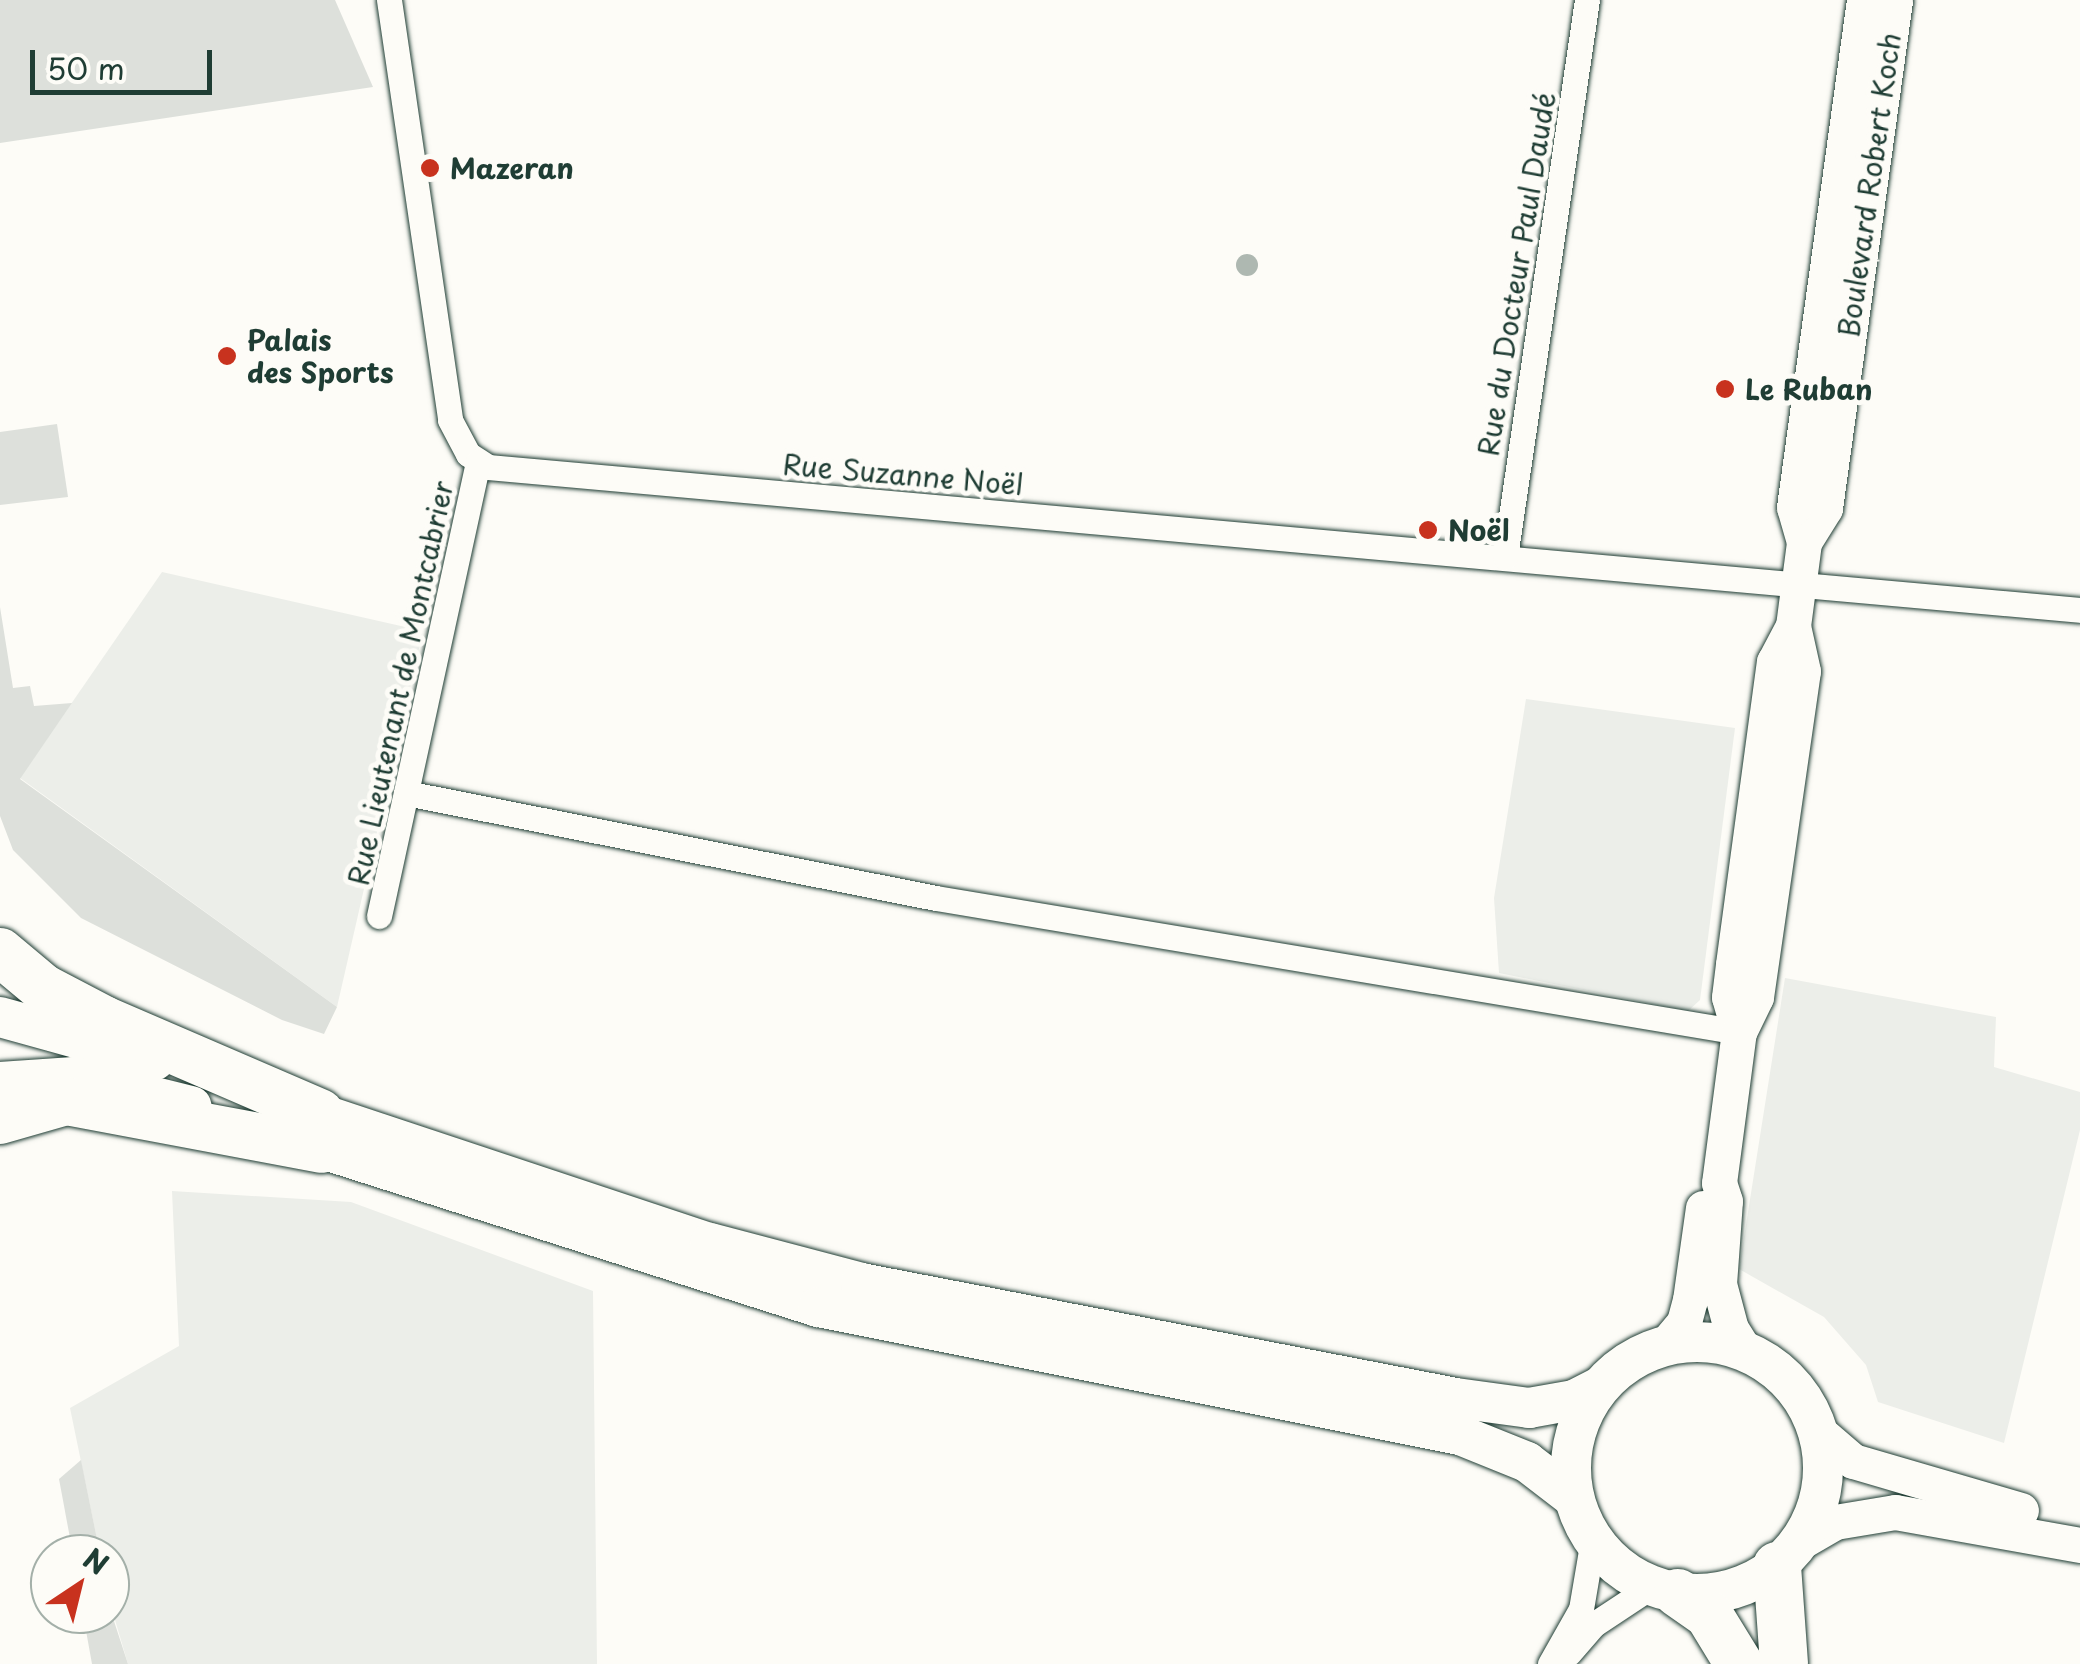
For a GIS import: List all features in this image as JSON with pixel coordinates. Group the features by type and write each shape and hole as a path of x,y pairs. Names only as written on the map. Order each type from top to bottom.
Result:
{"highway":[{"path":"0,952 43,988 321,1131"},
{"path":"0,1120 66,1101 321,1131"},
{"path":"1784,1664 1788,1554"},
{"path":"1665,1590 1708,1615 1739,1664"}],"main road":[{"path":"0,1018 818,1307 1460,1435 1527,1462 1574,1498"},
{"path":"0,1082 53,1076 118,1084 321,1131 861,1283 1456,1398 1542,1407 1599,1387 1628,1361 1665,1346 1706,1342 1746,1351 1786,1378 1818,1430 1820,1496 1788,1554 1730,1590 1665,1590 1622,1570 1593,1539 1574,1498 1572,1444 1599,1387"}],"street":[{"path":"389,0 450,420 478,462"},
{"name":"Rue du Docteur Paul Daudé","path":"1505,557 1588,0"},
{"name":"Boulevard Robert Koch","path":"1804,542 1794,507 1864,0"},
{"name":"Boulevard Robert Koch","path":"1746,1351 1731,1329 1719,1284 1725,1201 1720,1183 1739,1032 1729,996 1774,662 1793,626 1804,542 1824,508 1895,0"},
{"name":"Rue Suzanne Noël","path":"478,462 2080,610"},
{"name":"Rue Lieutenant de Montcabrier","path":"379,916 478,462"},
{"path":"406,793 936,898 1739,1032"},
{"name":"Boulevard Robert Koch","path":"1665,1346 1684,1322 1705,1198 1720,1183"},
{"path":"1818,1430 1854,1461 2080,1525"},
{"path":"1788,1554 1836,1522 1895,1512 2080,1544"},
{"path":"1550,1664 1581,1609 1593,1539"},
{"path":"1559,1664 1593,1626 1665,1590"}],"shaded area":[{"path":"0,0 335,0 373,87 0,143"},
{"path":"1243,254 1251,254 1258,265 1251,276 1243,276 1236,269 1236,261"},
{"path":"57,424 68,497 0,505 0,432"},
{"path":"162,572 423,631 337,1007 20,778"},
{"path":"0,607 13,688 30,686 34,706 72,703 20,779 337,1007 324,1034 282,1020 81,918 13,850 0,816"},
{"path":"1526,699 1735,728 1700,1000 1688,1011 1499,973 1494,898"},
{"path":"1785,978 1996,1017 1994,1067 2080,1092 2080,1130 2004,1443 1878,1402 1866,1365 1824,1317 1739,1269"},
{"path":"172,1191 351,1202 593,1291 597,1664 128,1664 119,1634 130,1634 130,1534 96,1534 70,1408 179,1346"},
{"path":"81,1460 96,1534 69,1534 59,1479"},
{"path":"87,1634 118,1634 128,1664 92,1664"}],"place":[{"name":"Mazeran","path":"430,168"},
{"name":"Palais des Sports","path":"227,356"},
{"name":"Le Ruban","path":"1725,389"},
{"name":"Noël","path":"1428,530"}]}
